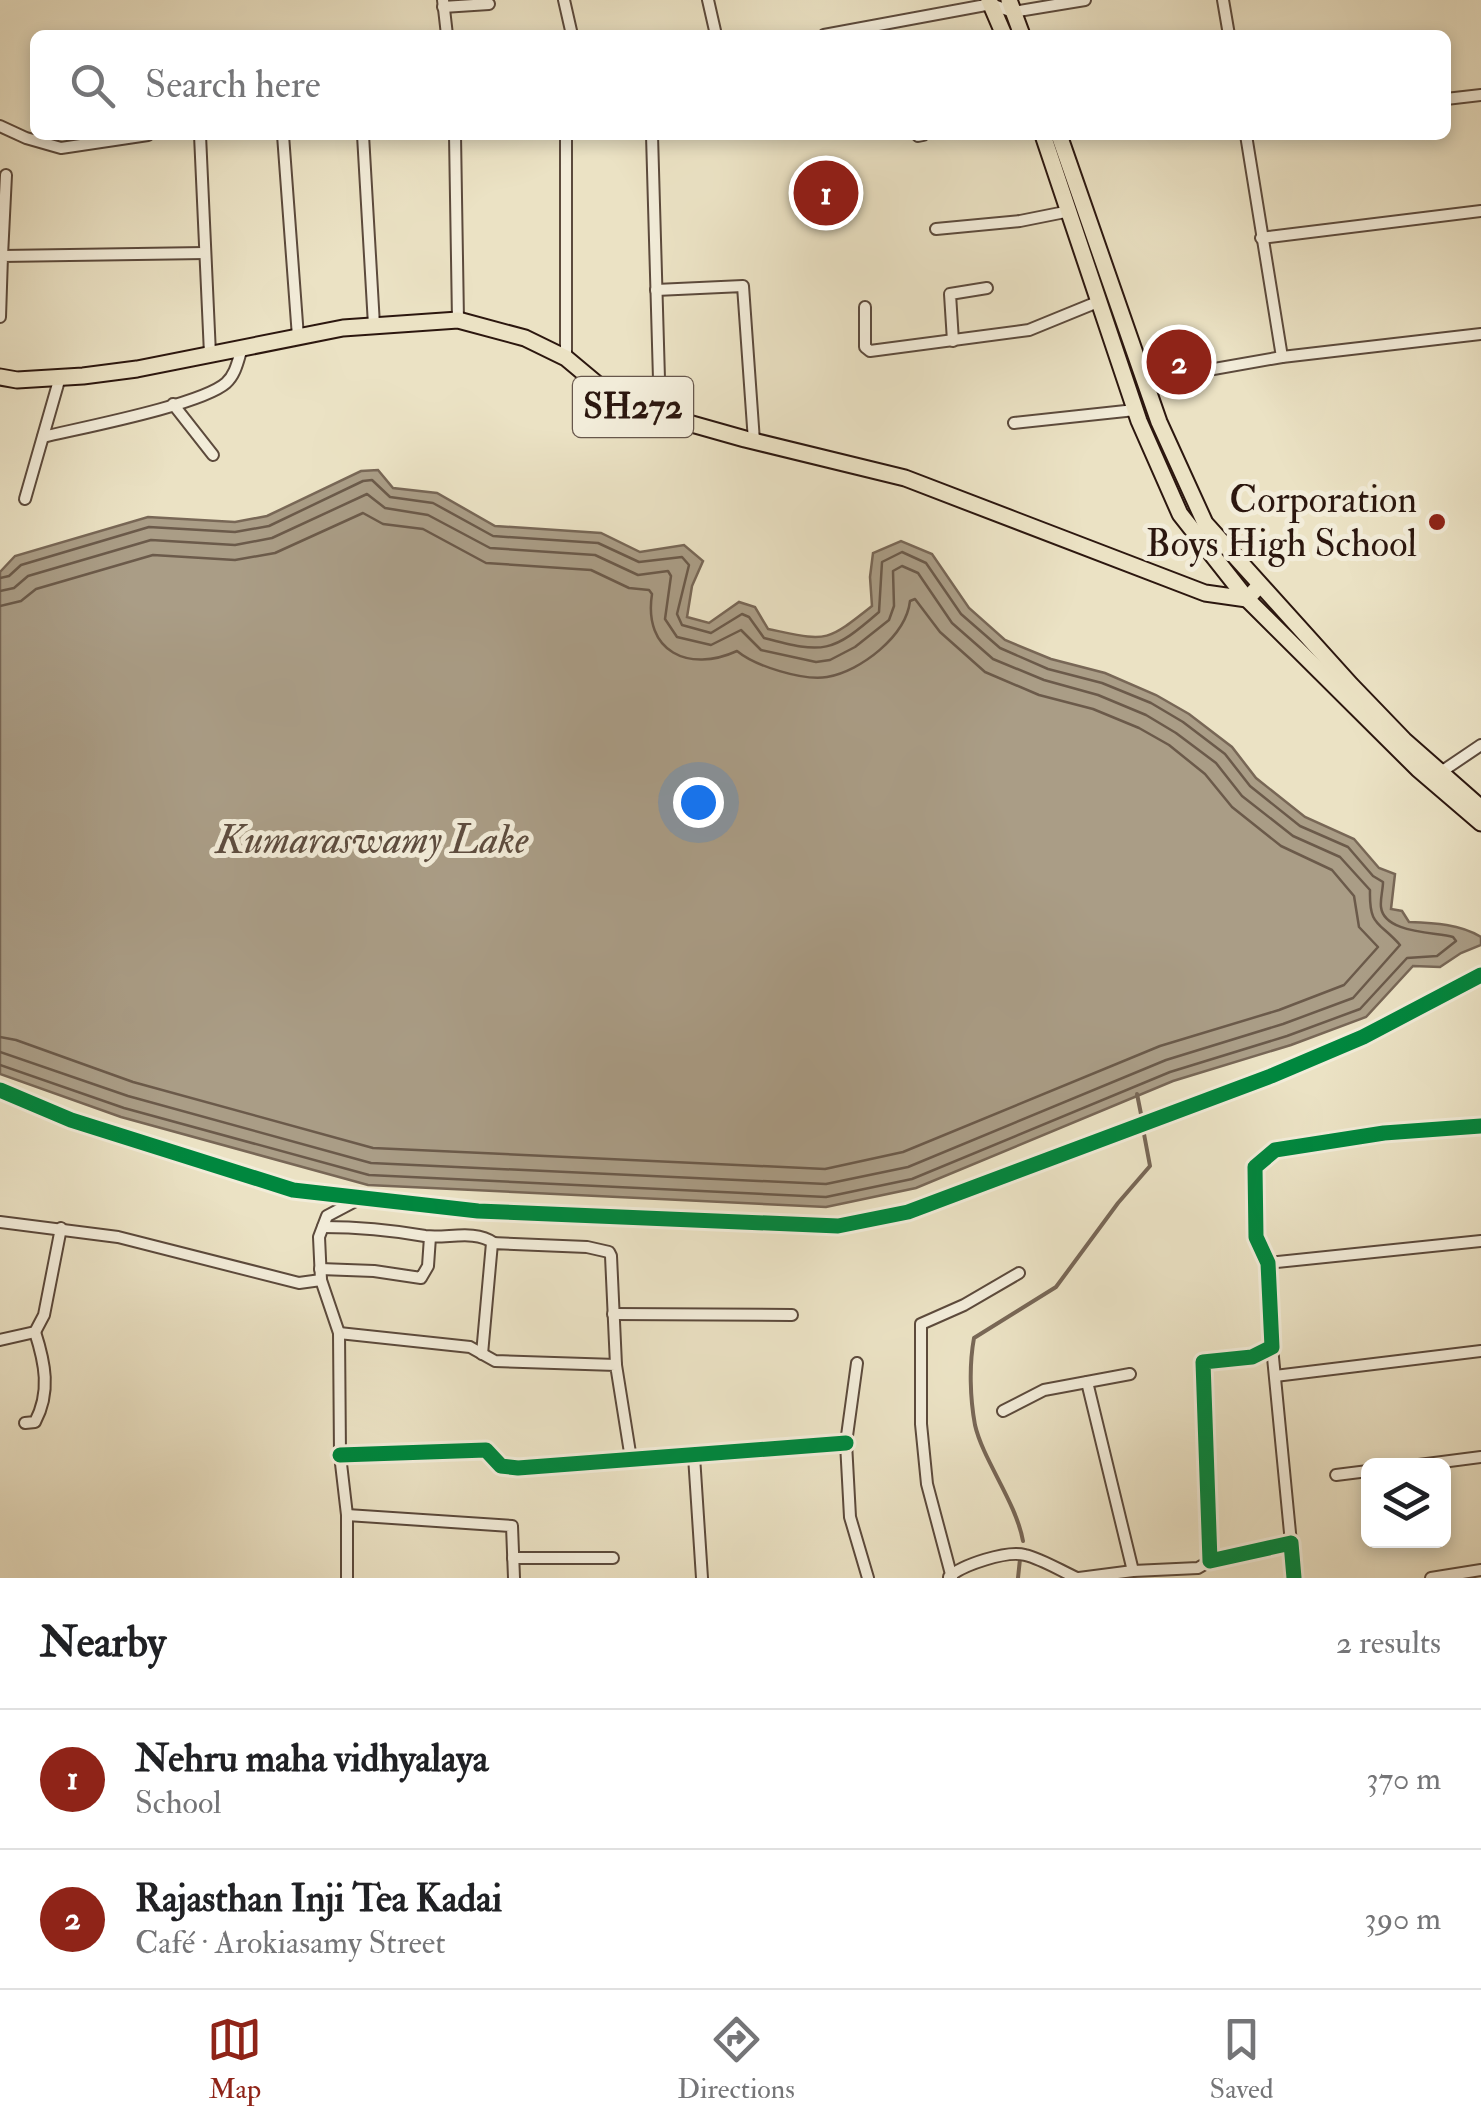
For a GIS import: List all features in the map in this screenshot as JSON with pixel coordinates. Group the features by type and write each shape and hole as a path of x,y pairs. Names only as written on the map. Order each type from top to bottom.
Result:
{"main road":[{"path":"990,2 1002,30"},
{"path":"1011,6 1020,30"},
{"path":"1045,140 1135,410 1180,514 1418,769 1481,823"},
{"path":"1061,140 1193,502 1253,592 1404,740 1481,808"},
{"name":"SH272","path":"0,377 60,378 137,369 374,325 458,320 526,338 566,358 621,404 905,478 1205,593 1253,592"}],"street":[{"path":"564,0 571,30"},
{"path":"708,0 715,30"},
{"path":"849,30 990,2 1011,6 1085,0"},
{"path":"1223,0 1228,30"},
{"path":"446,30 443,4 489,4"},
{"path":"1451,98 1481,95"},
{"path":"0,126 30,137"},
{"path":"38,140 60,148 114,140"},
{"path":"200,140 210,354"},
{"path":"283,140 298,337"},
{"path":"362,140 374,325"},
{"path":"455,140 458,320"},
{"path":"566,140 566,358"},
{"path":"652,140 660,414"},
{"path":"1247,140 1282,357"},
{"path":"0,317 6,176"},
{"path":"936,229 1020,221 1070,211"},
{"path":"1261,238 1481,211"},
{"path":"2,256 205,253"},
{"path":"656,290 743,286 754,441"},
{"path":"953,341 950,294 987,288"},
{"path":"866,307 867,350 1029,330 1100,301"},
{"path":"1146,381 1282,357 1481,334"},
{"path":"42,438 173,404 224,385 236,370 242,348"},
{"path":"25,499 60,378"},
{"path":"173,404 213,454"},
{"path":"1014,423 1135,410"},
{"path":"1442,772 1481,745"},
{"path":"0,1090 71,1120 293,1190 496,1212 838,1226 908,1212 1271,1076 1363,1037 1481,975"},
{"path":"1294,1578 1272,1348 1268,1263 1256,1237 1255,1167 1276,1150 1384,1133 1481,1126"},
{"path":"347,1578 348,1516 340,1455 339,1333 321,1275 319,1237 326,1216 360,1198"},
{"path":"0,1222 118,1237 299,1282 321,1275 374,1271 422,1278 428,1266 430,1237"},
{"path":"322,1227 406,1230 430,1237 486,1237 494,1243 587,1247 609,1252 616,1365 631,1459"},
{"path":"25,1423 36,1422 45,1403 44,1360 36,1332 44,1314 61,1228"},
{"path":"1268,1263 1481,1241"},
{"path":"482,1354 494,1243"},
{"path":"951,1577 927,1484 921,1424 921,1324 964,1305 1019,1272"},
{"path":"613,1314 792,1315"},
{"path":"0,1340 36,1332"},
{"path":"339,1333 470,1347 495,1361 616,1365"},
{"path":"1210,1561 1203,1362 1252,1358 1272,1348"},
{"path":"1275,1376 1481,1351"},
{"path":"856,1363 846,1443 850,1517 868,1578"},
{"path":"1003,1410 1044,1390 1130,1374"},
{"path":"1087,1382 1133,1571"},
{"path":"340,1455 486,1450 501,1466 518,1468 846,1443"},
{"path":"694,1456 702,1578"},
{"path":"1451,1461 1481,1457"},
{"path":"1336,1474 1361,1472"},
{"path":"348,1516 512,1526 514,1578"},
{"path":"951,1577 960,1567 1017,1554 1028,1555 1078,1578 1133,1571 1199,1573 1210,1561 1291,1543"},
{"path":"513,1558 613,1558"},
{"path":"1044,1563 1051,1578"},
{"path":"1432,1578 1481,1570"}],"water":[{"name":"Kumaraswamy Lake","path":"378,470 393,488 437,493 495,526 601,533 640,552 684,545 703,561 692,586 687,617 709,623 739,602 755,607 768,629 814,637 834,633 872,606 873,553 901,541 932,554 969,608 1005,640 1051,659 1105,673 1189,714 1232,747 1256,778 1305,817 1354,839 1379,868 1395,874 1391,909 1402,911 1409,922 1464,929 1481,937 1481,945 1440,967 1413,966 1366,1017 1173,1081 916,1188 826,1207 368,1185 121,1117 0,1074 0,572 15,556 148,517 235,522 267,516 361,471"}],"waterway":[{"path":"1137,1094 1141,1114"},
{"path":"1023,1541 1014,1511 975,1425 971,1382 974,1338 1056,1287 1150,1166 1144,1134"},
{"path":"1018,1578 1020,1559"}],"cycle path":[{"path":"0,1090 71,1120 293,1190 478,1211 838,1226 908,1212 1271,1076 1363,1037 1481,975"},
{"path":"1294,1578 1291,1543 1210,1561 1203,1362 1252,1357 1272,1347 1268,1263 1256,1237 1255,1167 1275,1150 1384,1133 1481,1126"},
{"path":"340,1455 486,1450 501,1466 518,1468 846,1443"}],"place":[{"name":"Nehru maha vidhyalaya","path":"826,193"},
{"name":"Rajasthan Inji Tea Kadai","path":"1179,362"},
{"name":"Corporation Boys High School","path":"1437,522"}]}
